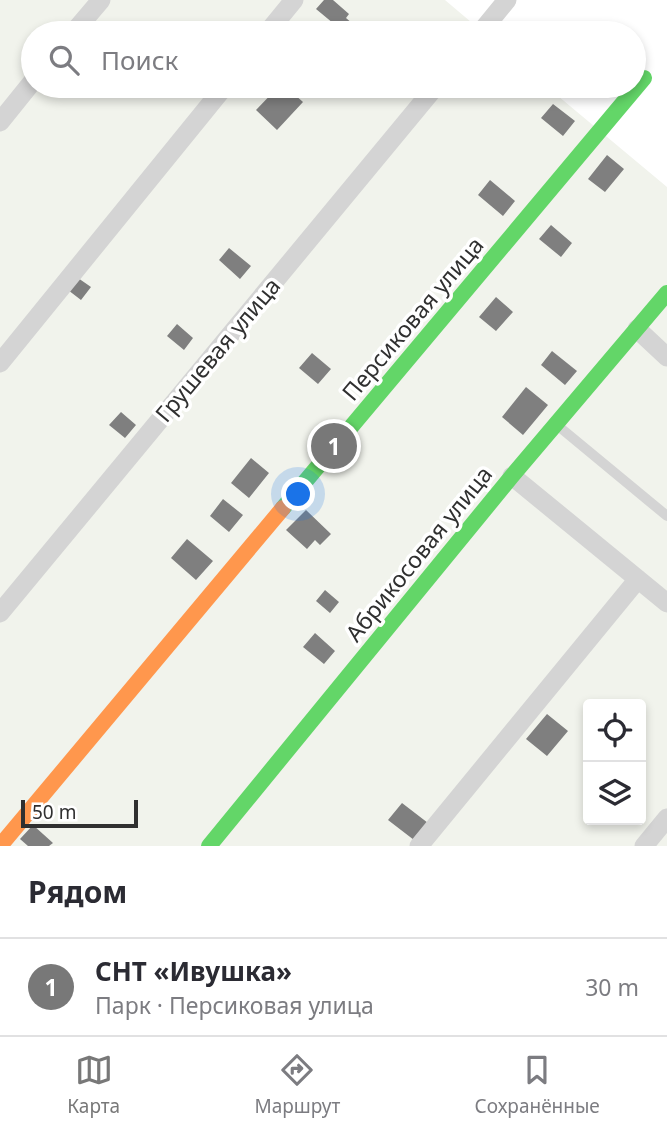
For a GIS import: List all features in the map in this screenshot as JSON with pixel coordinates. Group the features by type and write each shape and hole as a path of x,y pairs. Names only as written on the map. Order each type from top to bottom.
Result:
{"street":[{"path":"83,21 101,0"},
{"path":"277,21 294,0"},
{"path":"490,21 507,0"},
{"path":"0,122 21,96"},
{"path":"0,363 215,98"},
{"name":"Грушевая улица","path":"0,613 426,98"},
{"name":"Персиковая улица","path":"0,846 628,98"},
{"name":"Абрикосовая улица","path":"209,846 667,293"},
{"path":"637,329 667,357"},
{"path":"513,476 667,603"},
{"path":"419,846 638,579"},
{"path":"644,846 667,818"}],"lane":[{"path":"556,425 667,516"}],"shaded area":[{"path":"0,0 445,0 470,21 21,21 21,98 560,98 667,187 667,846 0,846"}],"building":[{"path":"324,0 333,0 349,14 346,18 350,21 330,21 316,9"},
{"path":"268,98 298,98 303,102 277,130 256,110"},
{"path":"553,104 575,121 563,136 541,118"},
{"path":"607,155 624,169 605,192 588,179"},
{"path":"490,180 515,201 503,216 478,195"},
{"path":"551,225 572,243 561,257 539,239"},
{"path":"229,248 251,266 240,279 219,260"},
{"path":"78,278 91,287 81,300 68,290"},
{"path":"496,297 513,312 496,331 479,317"},
{"path":"177,324 193,338 184,350 167,336"},
{"path":"552,351 577,371 565,385 541,365"},
{"path":"312,353 331,369 318,384 299,368"},
{"path":"526,387 548,405 523,435 502,417"},
{"path":"121,412 136,425 125,438 109,425"},
{"path":"251,458 269,473 249,498 231,483"},
{"path":"223,499 243,515 229,532 210,516"},
{"path":"306,510 331,534 320,545 315,540 307,549 286,530"},
{"path":"187,539 213,561 196,580 171,558"},
{"path":"325,590 339,602 330,613 316,601"},
{"path":"315,633 335,651 324,664 303,647"},
{"path":"547,714 568,731 547,756 526,739"},
{"path":"402,803 428,823 414,840 388,820"},
{"path":"33,825 53,843 49,846 28,846 20,839"}],"traffic: fast":[{"path":"283,508 627,98"},
{"path":"209,846 512,476 667,293"}],"traffic: slow":[{"path":"0,846 283,508"}],"place":[{"name":"СНТ «Ивушка»","path":"334,446"}]}
